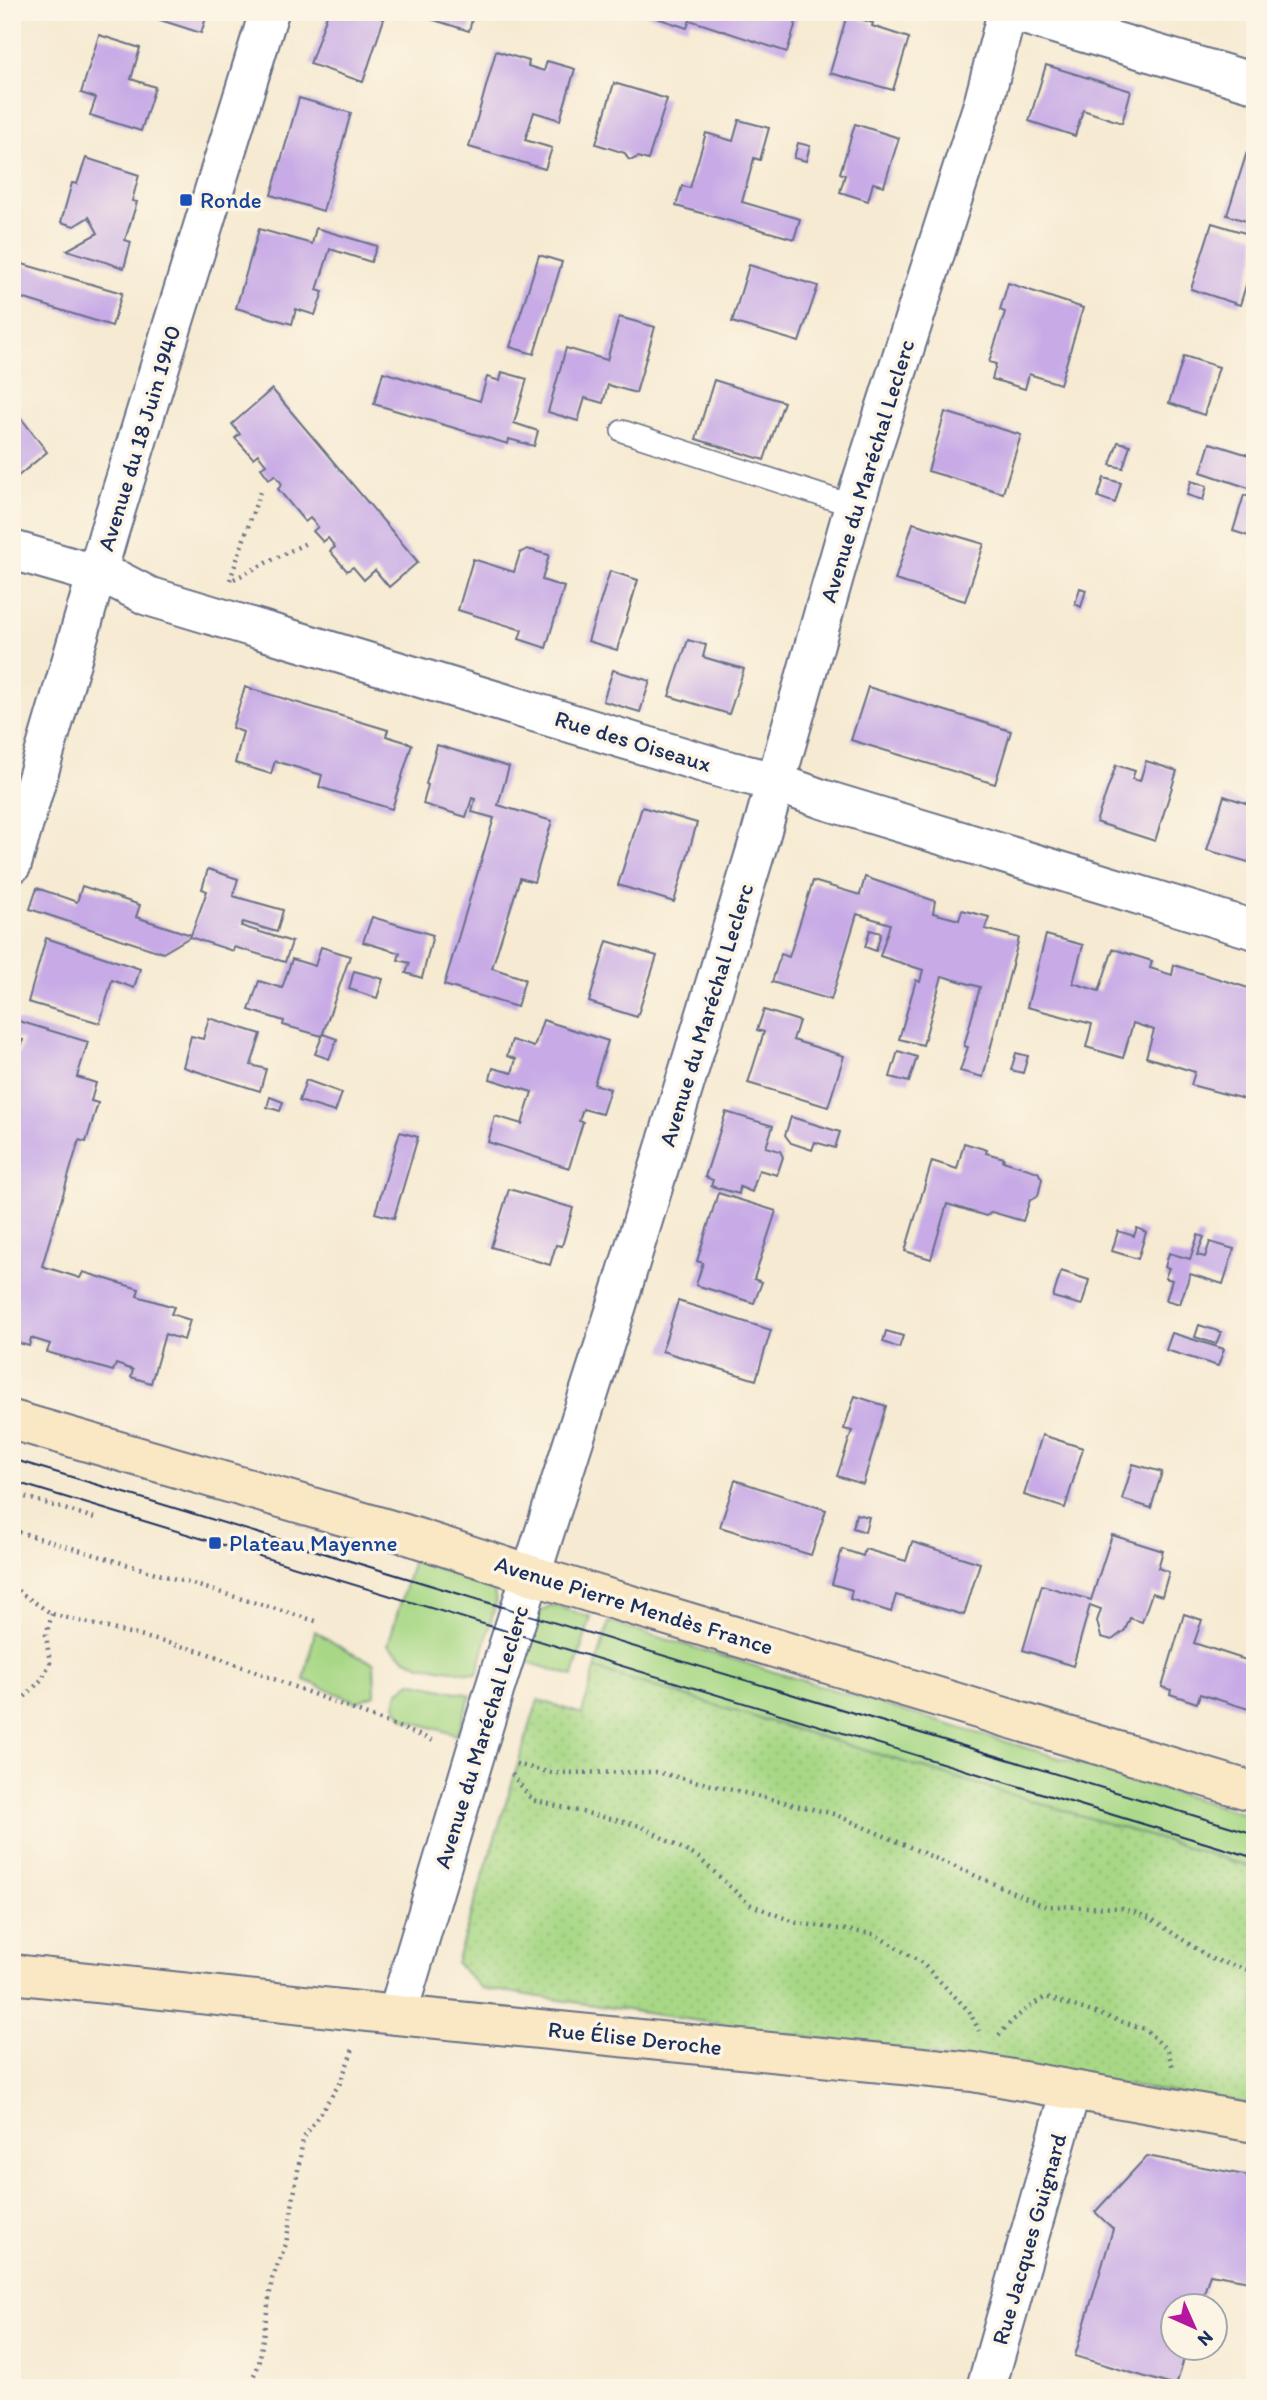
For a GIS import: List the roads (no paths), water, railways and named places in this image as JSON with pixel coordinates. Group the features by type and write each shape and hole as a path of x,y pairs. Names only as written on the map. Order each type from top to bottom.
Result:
{"main road":[{"name":"Avenue Pierre Mendès France","path":"12,1420 405,1534 531,1575 1255,1792"},
{"name":"Rue Élise Deroche","path":"12,1974 973,2072 1255,2123"}],"street":[{"name":"Avenue du 18 Juin 1940","path":"12,864 97,574 269,12"},
{"name":"Avenue du Maréchal Leclerc","path":"397,2015 531,1575 617,1305 775,782 854,506 984,101 1007,12"},
{"path":"1014,12 1255,83"},
{"name":"Rue des Oiseaux","path":"12,550 119,581 148,596 720,768 775,782 847,807 1255,930"},
{"name":"Rue Jacques Guignard","path":"986,2388 1071,2090"}],"lane":[{"path":"622,431 854,506"}],"tram line":[{"path":"12,1459 1255,1834"},
{"path":"12,1481 1255,1858"}],"place":[{"name":"Ronde","path":"186,200"},
{"name":"Plateau Mayenne","path":"215,1543"}]}
